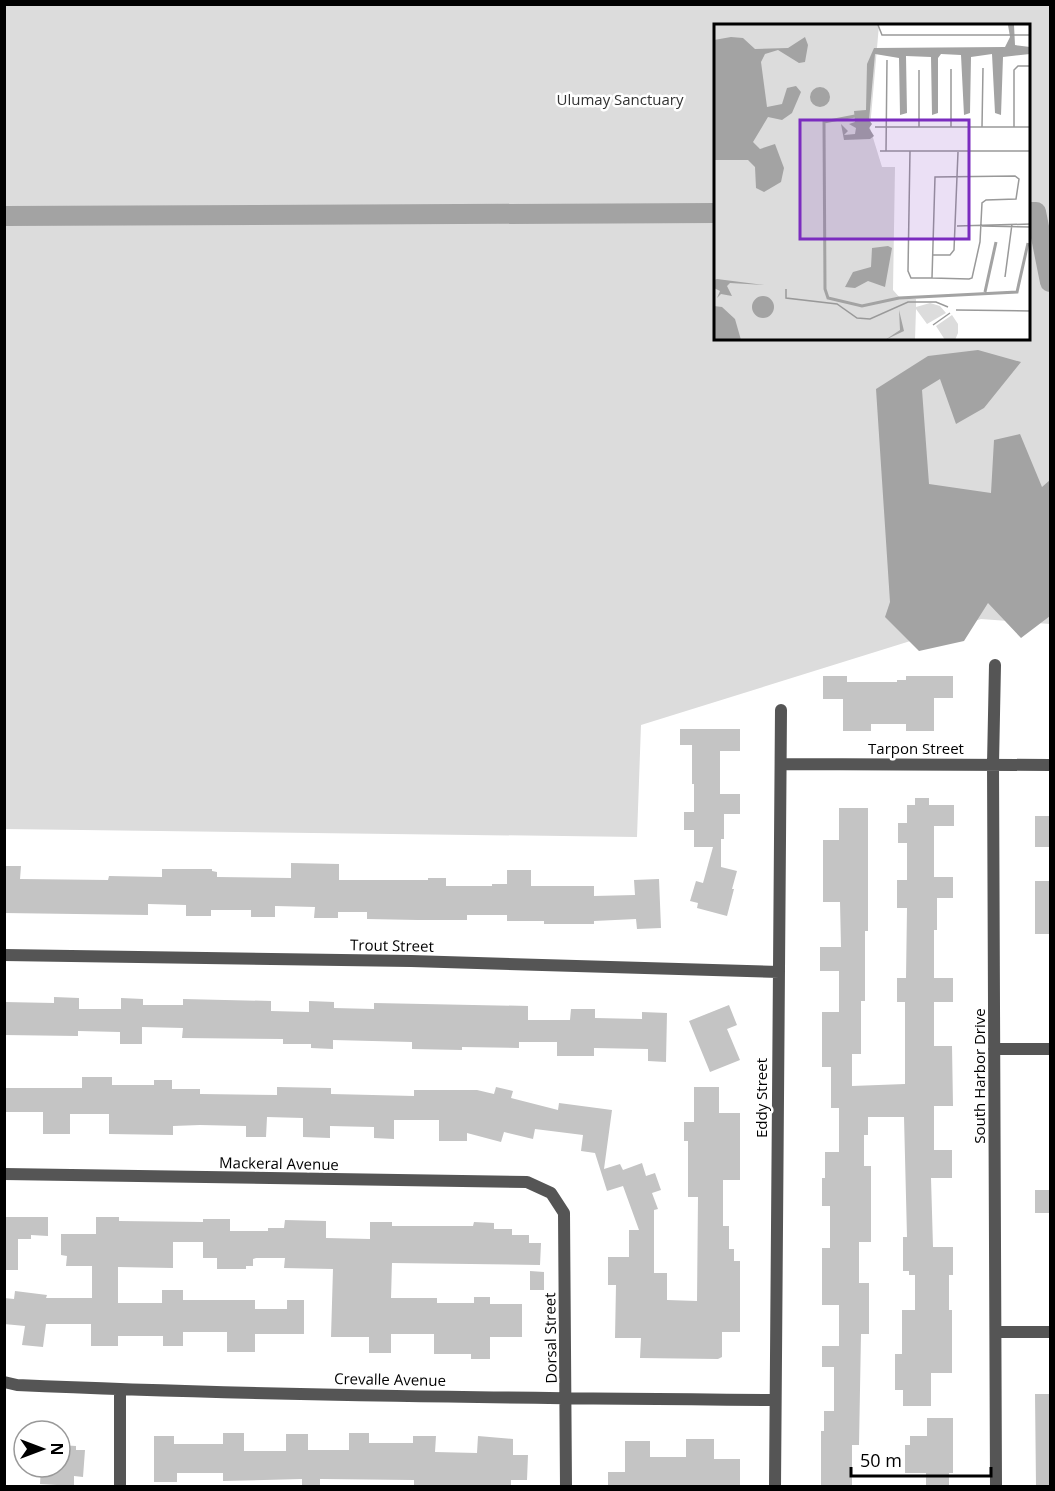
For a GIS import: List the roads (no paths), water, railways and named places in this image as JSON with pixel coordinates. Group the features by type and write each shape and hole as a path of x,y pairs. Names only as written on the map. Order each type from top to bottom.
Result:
{"street":[{"name":"South Harbor Drive","path":"995,665 993,764 996,1486"},
{"name":"Eddy Street","path":"775,1486 781,710"},
{"name":"Tarpon Street","path":"782,764 1050,765"},
{"name":"Trout Street","path":"4,955 399,961 778,972"},
{"path":"994,1049 1050,1049"},
{"name":"Mackeral Avenue","path":"4,1174 527,1182 551,1193"},
{"name":"Dorsal Street","path":"551,1193 564,1213 566,1486"},
{"path":"997,1332 1050,1332"},
{"name":"Crevalle Avenue","path":"4,1382 18,1385 120,1389 566,1399 775,1400"},
{"path":"120,1389 120,1486"}],"waterway":[{"path":"1031,212 1036,212 1050,282"},
{"path":"4,216 714,213"}],"park label":[{"name":"Ulumay Sanctuary","path":"620,100"}]}
